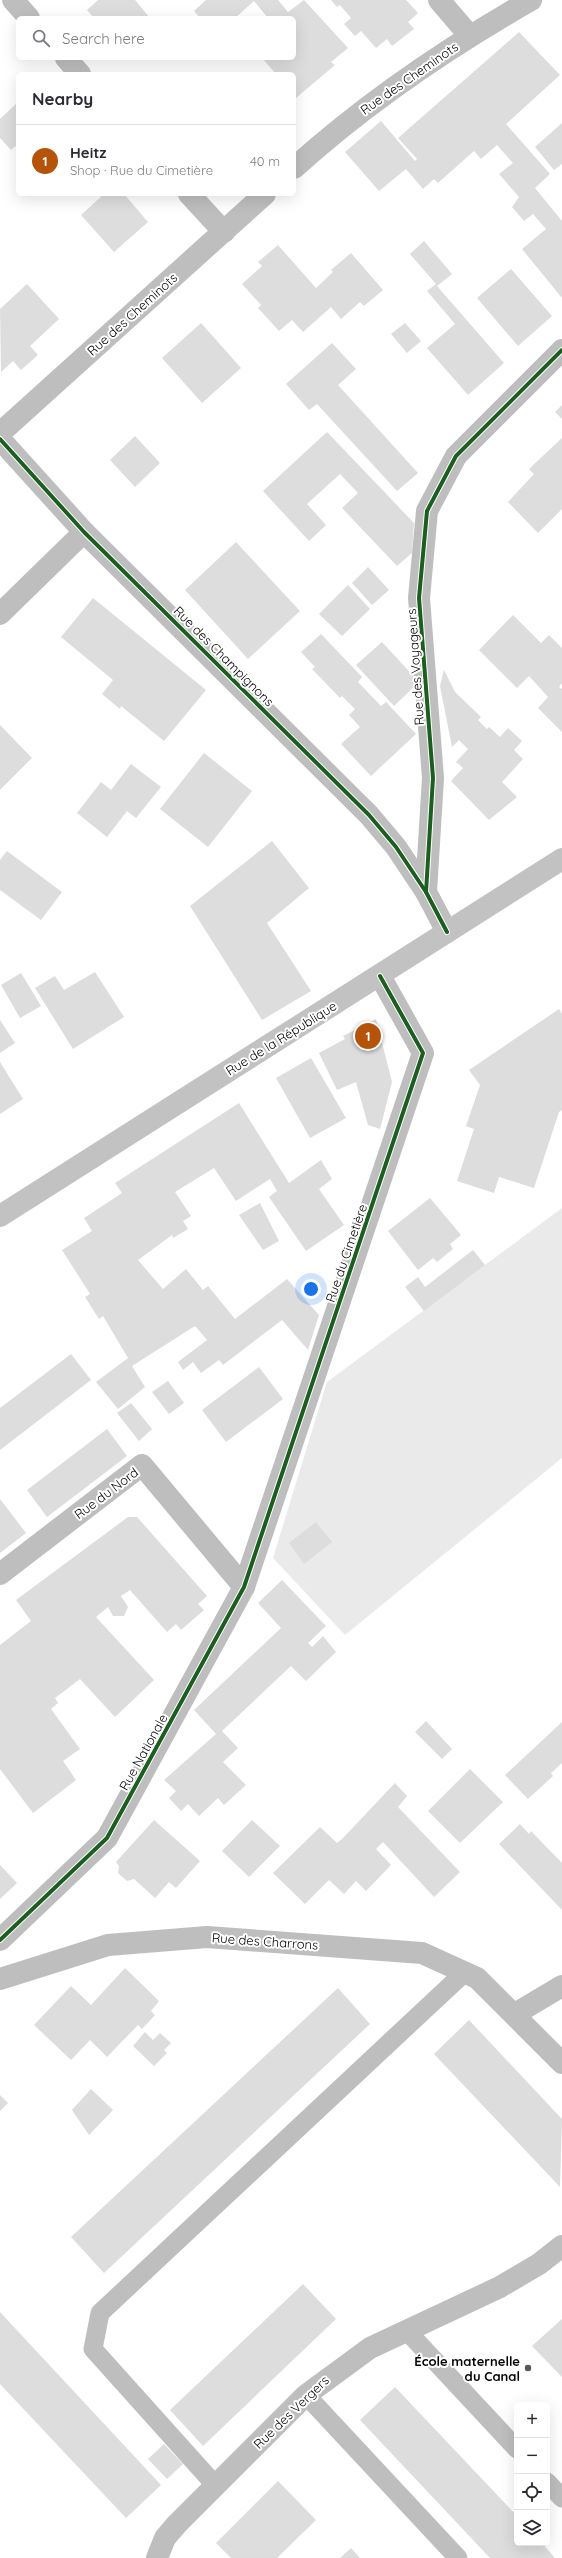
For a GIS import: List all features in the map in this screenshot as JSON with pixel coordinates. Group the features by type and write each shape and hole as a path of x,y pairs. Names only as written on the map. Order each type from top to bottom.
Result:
{"main road":[{"name":"Rue de la République","path":"0,1216 562,859"}],"street":[{"path":"13,0 27,16"},
{"path":"439,0 470,35"},
{"name":"Rue des Cheminots","path":"296,166 335,130 470,35 531,0"},
{"path":"68,60 78,72"},
{"path":"191,196 224,232"},
{"name":"Rue des Cheminots","path":"0,433 263,196"},
{"name":"Rue des Voyageurs","path":"426,892 433,778 419,598 427,511 456,456 562,350"},
{"name":"Rue des Champignons","path":"0,440 84,532 364,810 396,847 426,892"},
{"path":"0,614 84,532"},
{"path":"426,892 447,932"},
{"name":"Rue du Cimetière","path":"259,1542 423,1053 380,976"},
{"name":"Rue du Nord","path":"0,1574 142,1465 244,1587"},
{"name":"Rue Nationale","path":"0,1940 107,1838 244,1587 259,1542"},
{"name":"Rue des Charrons","path":"0,1979 108,1945 207,1937 422,1953 477,1978 515,2014 562,2063"},
{"path":"515,2014 562,1986"},
{"name":"Rue des Vergers","path":"157,2558 165,2538 306,2395 358,2356 406,2330 500,2287 539,2264 562,2246"}],"lane":[{"path":"216,2486 93,2349 100,2313 465,1972"},
{"path":"406,2330 514,2446"},
{"path":"306,2395 458,2558"},
{"path":"550,2485 562,2498"}],"shaded area":[{"path":"562,1208 562,1458 345,1635 273,1558 327,1382"}],"building":[{"path":"98,0 135,0 148,16 92,16 87,10"},
{"path":"206,0 278,0 288,12 304,0 348,48 331,62 335,65 296,98 296,72 274,72 264,60 296,60 296,16 266,16 254,1 237,16 198,16 194,11"},
{"path":"331,0 406,0 418,13 408,22 414,29 392,46 387,39 376,48 361,31 355,36 344,24 351,18 340,5 337,7"},
{"path":"519,32 560,75 506,124 550,174 535,188 562,221 562,298 522,249 546,229 533,214 524,221 512,207 519,197 499,174 513,163 497,145 481,159 474,151 438,183 434,179 423,189 406,169 379,191 345,152 381,121 415,161 417,159 398,138"},
{"path":"16,104 16,146 11,150 0,138 0,119"},
{"path":"562,123 562,164 554,170 535,147"},
{"path":"102,196 126,196 148,222 114,252 81,215"},
{"path":"424,241 452,274 437,286 504,363 468,395 427,348 455,324 427,291 436,284 410,254"},
{"path":"278,245 316,288 333,272 331,270 351,253 383,290 364,306 360,302 341,319 331,307 303,332 292,320 279,331 258,308 261,305 242,284 262,266 258,262"},
{"path":"511,269 552,316 518,346 477,298"},
{"path":"27,284 59,319 30,346 38,355 21,370 13,361 1,372 0,309"},
{"path":"201,323 241,368 202,403 162,358"},
{"path":"405,323 421,341 407,353 391,334"},
{"path":"332,343 356,369 338,385 418,473 397,491 317,404 309,410 286,384"},
{"path":"562,405 562,419 555,412"},
{"path":"327,432 414,523 412,553 397,566 342,508 358,493 340,474 307,504 326,525 309,541 263,491"},
{"path":"135,436 160,463 135,487 110,460"},
{"path":"562,438 562,509 538,533 508,502 534,474 529,469"},
{"path":"236,542 300,611 248,659 185,590"},
{"path":"368,567 389,590 372,605 352,583"},
{"path":"348,585 370,609 342,636 319,614"},
{"path":"93,598 206,690 164,741 121,706 120,709 102,694 113,680 61,637"},
{"path":"513,615 541,643 549,635 562,648 562,683 559,687 562,689 562,732 538,708 548,697 529,676 517,688 479,650"},
{"path":"321,634 362,677 358,682 381,706 386,702 416,734 371,776 341,744 360,727 349,715 355,709 342,696 340,698 312,669 315,667 301,652"},
{"path":"382,642 419,682 394,706 356,665"},
{"path":"444,670 455,692 481,717 478,720 487,729 489,727 500,737 508,728 522,741 514,750 523,759 502,782 517,797 489,820 451,781 463,768 456,762 468,749 459,740 452,747 440,686"},
{"path":"0,725 32,758 0,790"},
{"path":"204,753 252,791 208,847 160,809"},
{"path":"131,764 161,787 136,818 127,811 107,837 77,813 101,782 111,790"},
{"path":"272,841 309,888 267,923 311,991 262,1020 190,906"},
{"path":"7,851 62,892 41,920 0,890 0,860"},
{"path":"95,972 124,1017 73,1049 35,988 55,976 64,990"},
{"path":"21,973 41,1006 20,1018 1,985"},
{"path":"559,1009 562,1014 562,1110 559,1112 534,1188 499,1177 494,1193 457,1181 474,1129 466,1126 480,1085 469,1070"},
{"path":"376,1019 392,1082 380,1129 368,1125 356,1082 337,1090 319,1053 345,1039 343,1036"},
{"path":"0,1020 15,1043 0,1053"},
{"path":"311,1058 346,1118 310,1138 276,1078"},
{"path":"0,1062 23,1099 0,1114"},
{"path":"239,1103 289,1183 321,1160 332,1179 319,1189 344,1225 306,1251 269,1197 277,1191 270,1179 236,1201 214,1168 175,1192 191,1216 183,1221 188,1229 173,1238 172,1235 138,1260 163,1289 186,1269 203,1290 208,1286 235,1319 287,1279 319,1315 308,1350 282,1320 223,1365 219,1360 201,1373 193,1362 183,1370 178,1362 207,1340 195,1326 132,1366 145,1387 118,1409 96,1382 128,1358 103,1316 99,1319 85,1297 90,1294 62,1250 92,1231 84,1218 122,1193 115,1183"},
{"path":"430,1198 461,1235 450,1244 453,1249 437,1262 433,1258 418,1270 388,1231"},
{"path":"260,1203 279,1241 263,1250 239,1215"},
{"path":"473,1250 485,1265 424,1311 405,1287 418,1277 425,1287"},
{"path":"71,1354 91,1380 0,1450 0,1408"},
{"path":"259,1367 283,1399 226,1442 202,1410"},
{"path":"168,1381 184,1403 169,1414 152,1392"},
{"path":"131,1403 152,1429 139,1441 117,1413"},
{"path":"107,1429 127,1456 47,1517 27,1490"},
{"path":"0,1499 26,1533 0,1553"},
{"path":"128,1517 137,1517 207,1596 198,1604 204,1610 181,1630 176,1624 167,1632 130,1590 121,1596 128,1607 124,1616 113,1616 108,1607 96,1617 154,1680 115,1717 80,1679 55,1698 58,1703 51,1709 80,1749 63,1761 76,1780 33,1813 0,1769 0,1645 31,1621 16,1600"},
{"path":"316,1522 332,1542 304,1564 289,1543"},
{"path":"282,1580 326,1626 308,1643 312,1647 323,1636 336,1652 306,1681 291,1666 222,1731 238,1748 223,1762 246,1785 224,1805 218,1798 199,1816 188,1804 181,1811 169,1798 176,1791 164,1780 216,1734 194,1710 281,1628 258,1603"},
{"path":"426,1721 452,1749 442,1759 415,1732"},
{"path":"562,1722 562,1763 551,1773 553,1776 528,1799 505,1775"},
{"path":"470,1769 503,1802 460,1843 428,1811"},
{"path":"395,1783 407,1796 398,1807 460,1872 434,1897 383,1842 376,1849 391,1865 366,1891 356,1881 344,1894 329,1880 305,1904 273,1873 320,1827 337,1843"},
{"path":"154,1820 200,1861 176,1888 169,1882 155,1898 134,1879 127,1881 118,1873 119,1866 116,1862"},
{"path":"252,1820 280,1846 249,1877 222,1851"},
{"path":"520,1824 529,1834 531,1831 562,1863 562,1910 499,1844"},
{"path":"0,1865 17,1883 0,1899"},
{"path":"125,1968 159,2001 151,2011 155,2015 142,2029 138,2025 107,2057 90,2040 71,2060 34,2025 71,1986 91,2005"},
{"path":"338,1988 370,2024 104,2273 71,2237"},
{"path":"469,2020 562,2119 560,2187 434,2054"},
{"path":"145,2032 153,2040 160,2033 171,2043 164,2050 167,2053 154,2066 133,2046"},
{"path":"91,2089 113,2110 89,2135 72,2110"},
{"path":"0,2095 8,2103 0,2111"},
{"path":"303,2284 336,2319 203,2446 170,2410"},
{"path":"0,2312 161,2485 126,2518 0,2384"},
{"path":"562,2319 562,2377 532,2346"},
{"path":"395,2387 514,2513 514,2546 545,2546 555,2558 490,2558 360,2420"},
{"path":"164,2444 183,2464 167,2479 148,2459"},
{"path":"278,2481 316,2520 277,2558 231,2558 216,2543"},
{"path":"351,2548 360,2558 340,2558"}],"cycle path":[{"path":"447,932 426,892 433,778 419,598 427,511 456,456 562,350"},
{"path":"0,439 84,532 369,815 396,847 426,892"},
{"path":"0,1940 107,1838 244,1587 423,1053 380,976"}],"place":[{"name":"Heitz","path":"368,1036"},
{"name":"École maternelle du Canal","path":"528,2368"}]}
